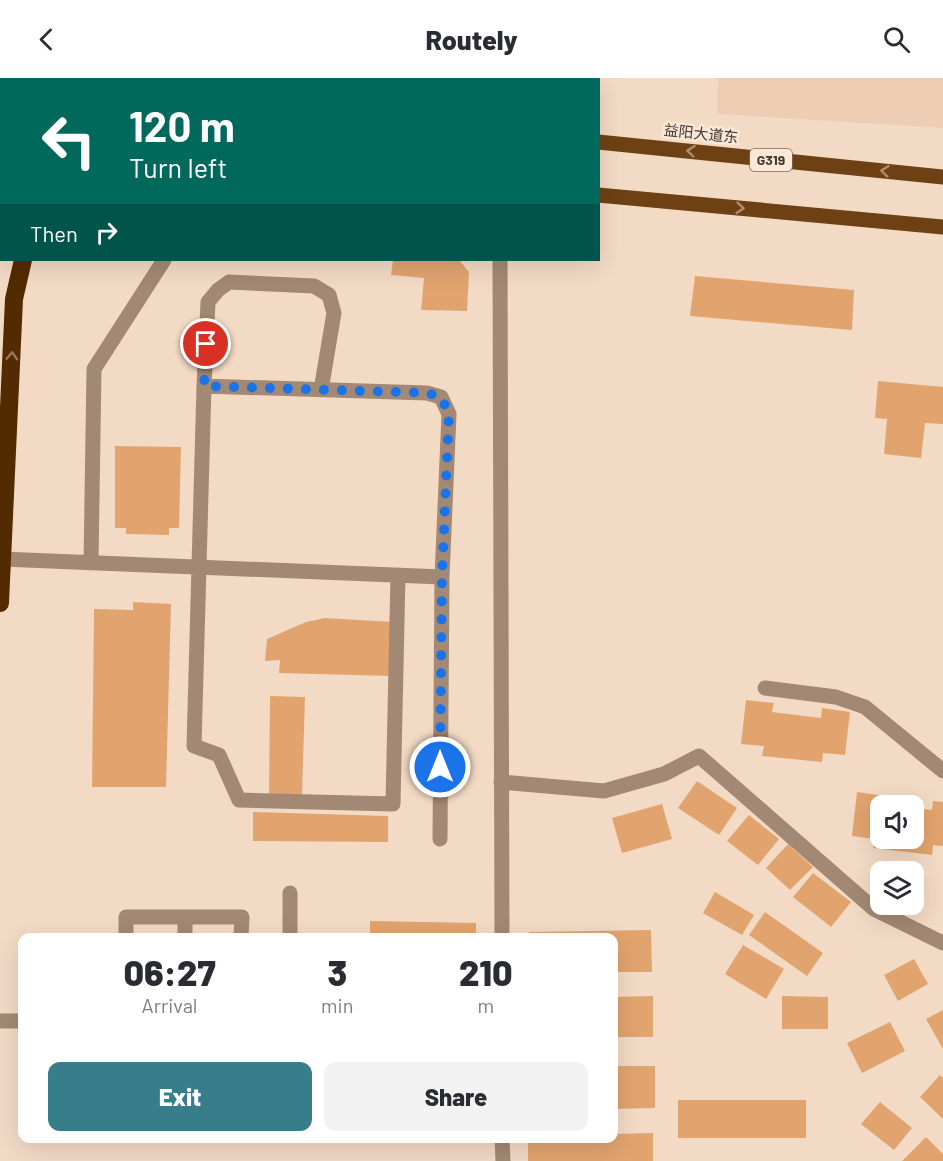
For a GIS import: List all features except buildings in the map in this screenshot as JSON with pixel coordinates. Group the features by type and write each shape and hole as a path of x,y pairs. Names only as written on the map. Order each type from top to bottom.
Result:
{"highway":[{"path":"0,603 14,298 22,261"}],"main road":[{"name":"益阳大道东","path":"600,142 943,177"},
{"path":"600,195 943,227"}],"street":[{"path":"91,562 94,369 163,261"},
{"path":"500,261 502,933"},
{"path":"321,390 334,313 329,296 314,286 229,282 218,290 208,302 197,567 194,746 219,755 239,800 393,804 398,575"},
{"path":"204,386 427,393 441,397 449,414 442,577 440,839"},
{"path":"1,559 442,577"},
{"path":"765,688 836,697 865,707 943,771"},
{"path":"501,782 604,791 664,774 699,756 874,909 943,943"},
{"path":"290,893 290,933"},
{"path":"126,933 126,917 242,917 242,933"},
{"path":"185,917 185,933"},
{"path":"0,1021 18,1021"},
{"path":"502,1143 503,1161"}],"shaded area":[{"path":"718,78 943,78 943,128 717,114"}],"route":[{"path":"206,344 204,386 427,393 441,397 449,414 442,577 440,767"}]}
